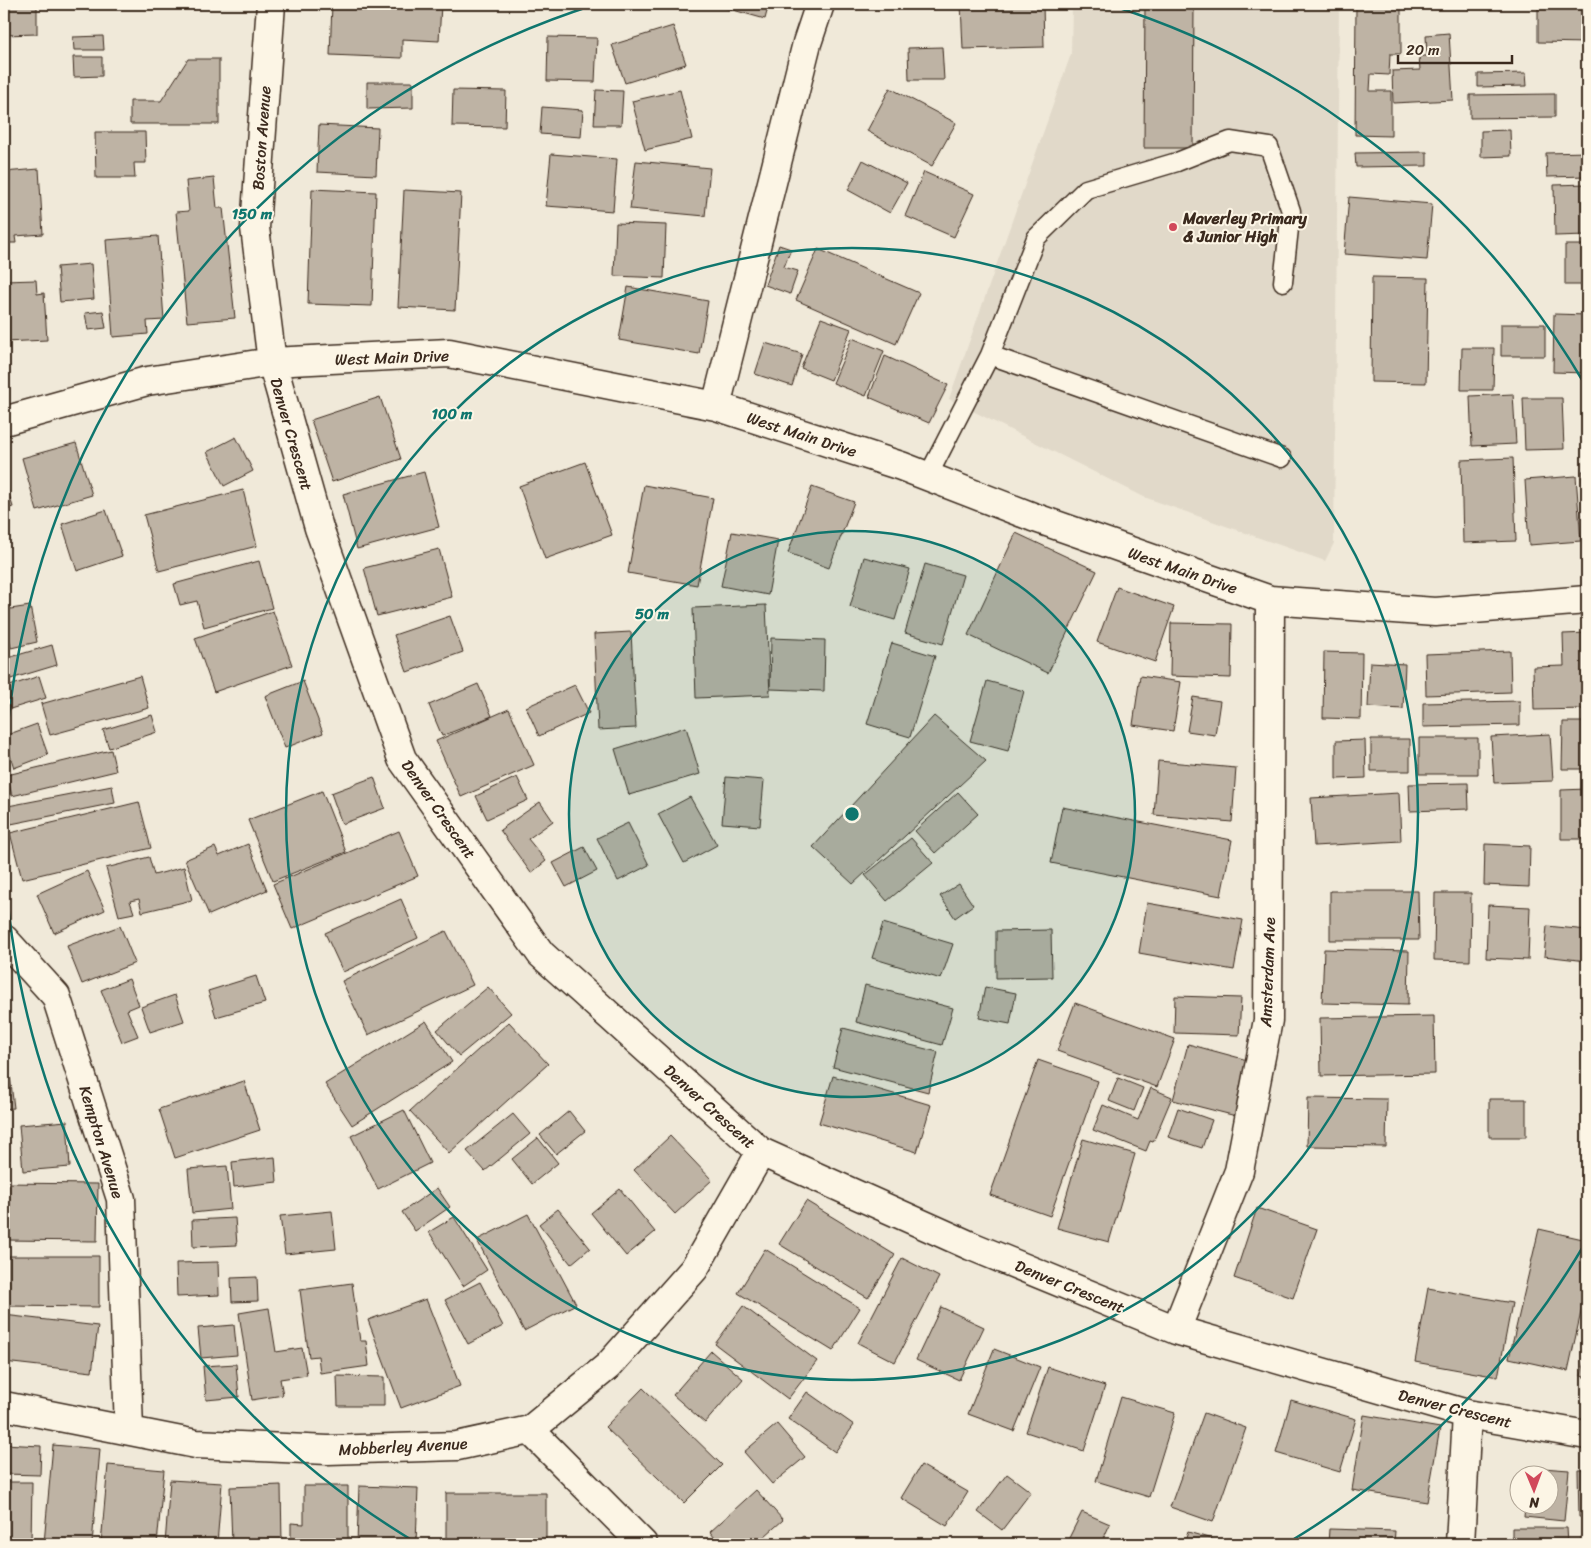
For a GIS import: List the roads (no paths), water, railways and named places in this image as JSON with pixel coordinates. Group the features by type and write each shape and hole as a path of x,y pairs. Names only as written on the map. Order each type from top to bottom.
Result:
{"street":[{"name":"Boston Avenue","path":"270,4 255,228 272,362"},
{"path":"716,406 807,43 820,4"},
{"name":"West Main Drive","path":"4,421 147,380 272,362 449,353 716,406 928,476 1033,517 1270,600 1435,612 1587,600"},
{"name":"Denver Crescent","path":"272,362 319,528 402,759 541,954 761,1152 971,1246 1176,1330 1467,1414 1587,1435"},
{"name":"Amsterdam Ave","path":"1176,1330 1239,1171 1268,1020 1270,600"},
{"name":"Kempton Avenue","path":"4,939 56,996 121,1200 129,1430"},
{"name":"Mobberley Avenue","path":"4,1406 196,1444 328,1450 457,1446 530,1430 608,1366 694,1269 761,1152"},
{"path":"1460,1544 1467,1414"},
{"path":"530,1430 643,1544"}],"lane":[{"path":"928,476 990,354 1036,238 1086,189 1178,162 1230,141 1269,147 1291,212 1283,282"},
{"path":"990,354 1282,458"}],"place":[{"name":"Maverley Primary & Junior High","path":"1173,227"}]}
